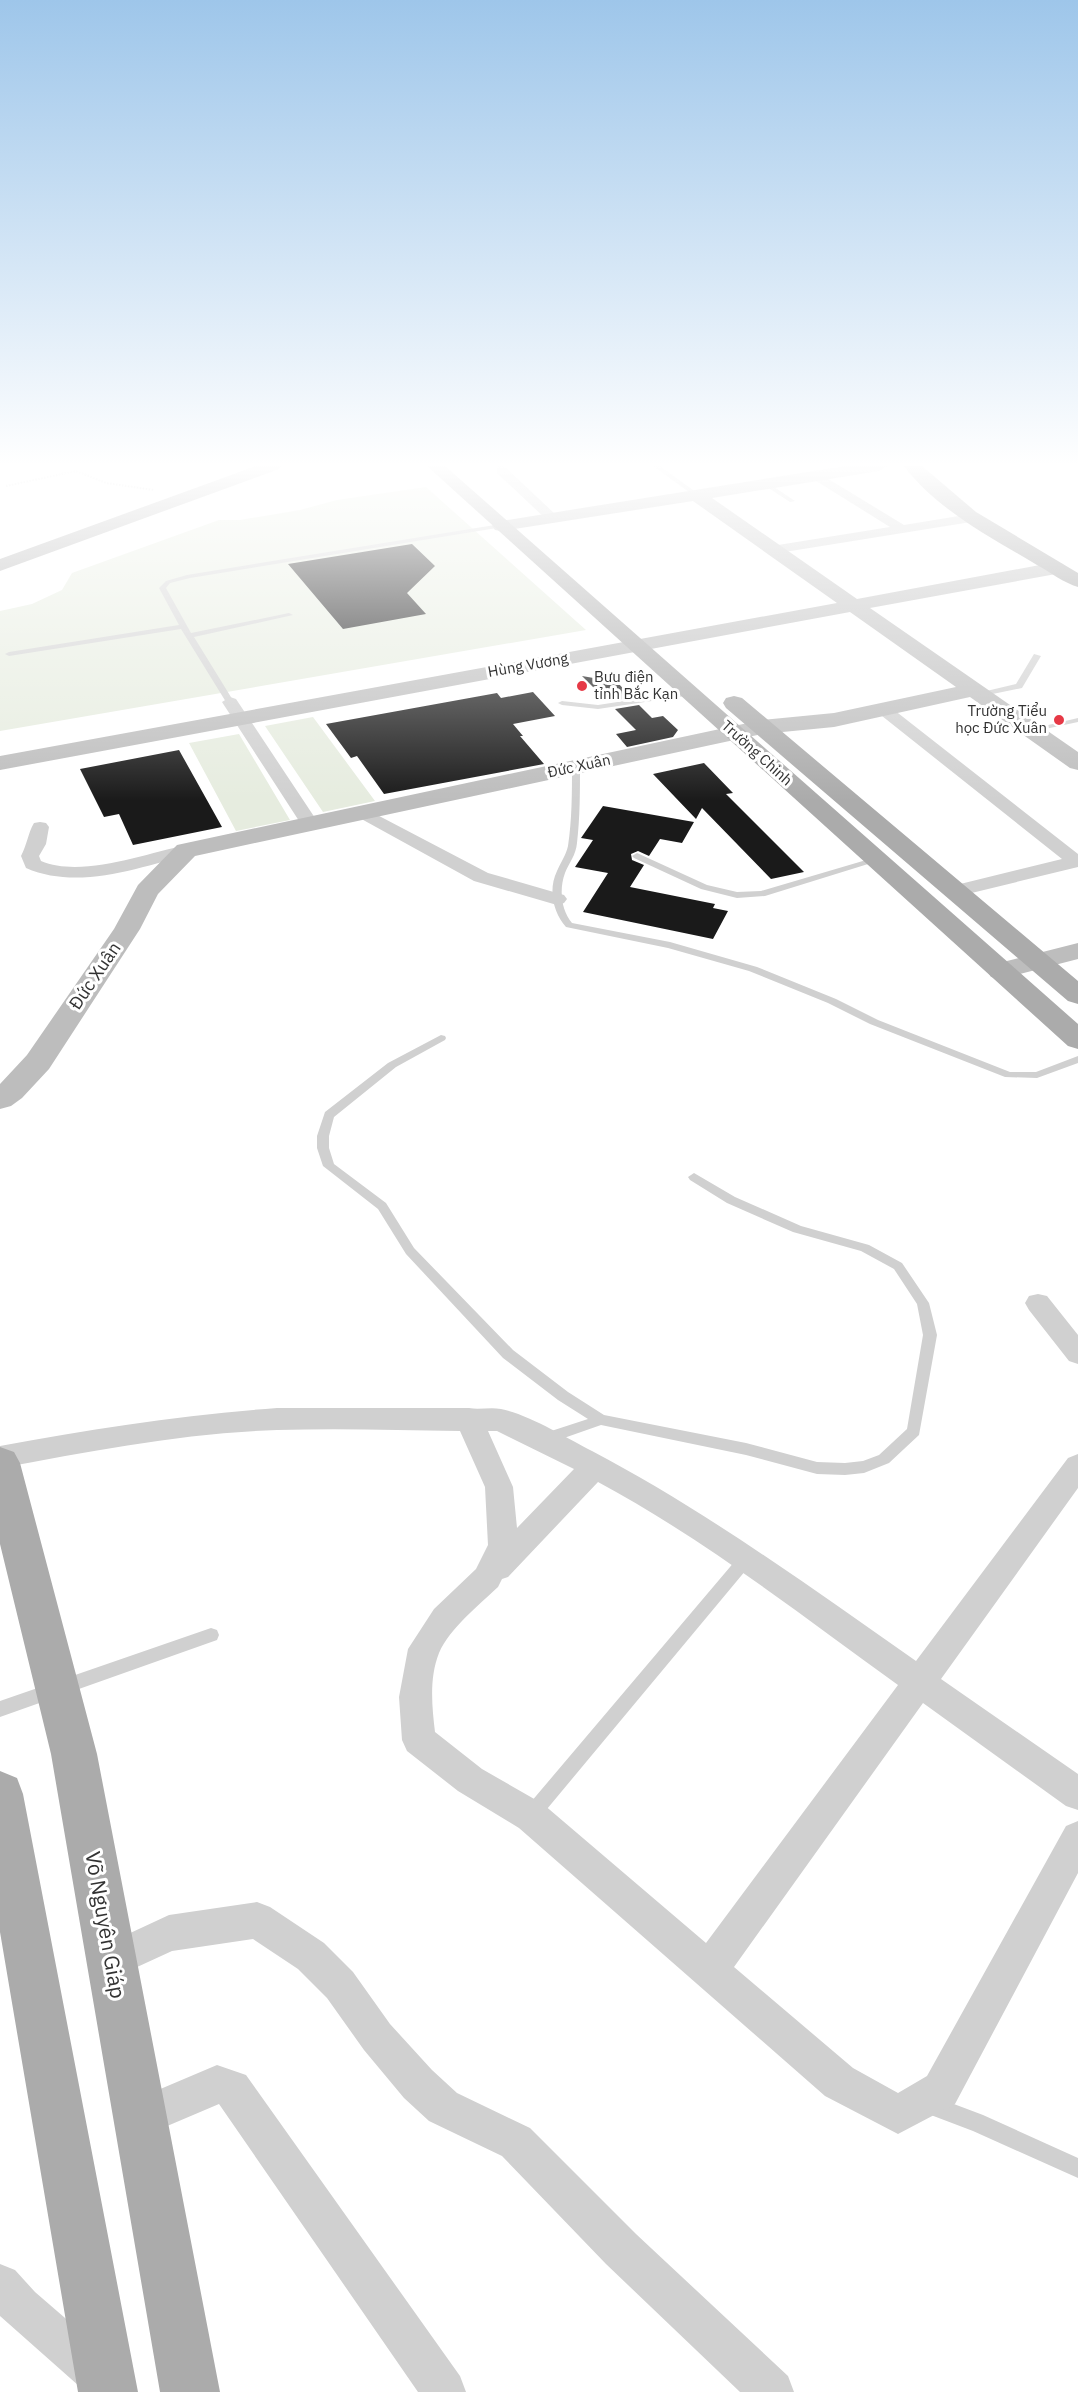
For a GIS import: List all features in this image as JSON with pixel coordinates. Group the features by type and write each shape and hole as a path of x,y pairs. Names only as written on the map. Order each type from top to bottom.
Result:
{"main road":[{"name":"Trường Chinh","path":"572,578 639,636 762,727 1078,995"},
{"name":"Trường Chinh","path":"639,636 689,693 1078,1040"},
{"path":"876,860 908,852"},
{"name":"Võ Nguyên Giáp","path":"0,1463 74,1754 190,2392"},
{"path":"0,1794 106,2386"}],"street":[{"path":"812,578 1078,763"},
{"name":"Hùng Vương","path":"639,636 832,591 904,578"},
{"name":"Hùng Vương","path":"0,744 235,710 639,636 852,605 1003,578"},
{"name":"Đức Xuân","path":"40,827 37,844 30,856 33,864 53,872 69,873 97,869 762,727 834,720 977,692"},
{"path":"883,709 1077,861"},
{"path":"235,710 310,824"},
{"name":"Hùng Vương","path":"0,763 235,710"},
{"path":"362,812 481,878 557,899"},
{"name":"Đức Xuân","path":"0,1099 11,1091 38,1062 127,929 147,891 186,850"},
{"path":"955,891 1077,861"},
{"path":"1001,971 1078,951"},
{"path":"1038,1303 1078,1354"},
{"path":"0,1457 120,1435 196,1425 277,1419 500,1420 595,1466 746,1559 1078,1794"},
{"path":"469,1419 498,1487 503,1545 487,1578"},
{"path":"595,1466 445,1619 424,1649 415,1698 419,1740 470,1780 531,1816 839,2082 898,2114 941,2090 1078,1838"},
{"path":"709,1970 1078,1466"},
{"path":"111,1961 169,1933 257,1920 311,1956 340,1986 377,2037 418,2084 443,2107 516,2142 621,2249 772,2392"},
{"path":"139,2118 217,2084 232,2089 444,2392"},
{"path":"0,2285 20,2307 106,2386"}],"lane":[{"path":"183,578 168,582 162,588 235,710"},
{"path":"190,636 289,615"},
{"path":"9,654 184,626"},
{"path":"977,692 1019,686 1037,656"},
{"path":"562,703 598,707 689,693"},
{"path":"1031,730 1078,720"},
{"path":"576,767 576,806 572,851 559,877 557,899 561,916 569,925 670,945 753,969 832,1001 874,1022 1010,1075 1037,1075 1078,1059"},
{"path":"637,856 704,887 737,896 762,894 876,860"},
{"path":"441,1038 392,1065 329,1115 322,1148 330,1166 382,1206 410,1251 508,1354 564,1396 601,1420 746,1449 817,1468 864,1467 884,1459 914,1431 930,1335 923,1303 898,1266 865,1248 797,1228 731,1200 694,1177"},
{"path":"543,1439 601,1420"},
{"path":"531,1816 746,1559"},
{"path":"0,1709 210,1635"},
{"path":"920,2101 976,2122 1078,2168"}],"shaded area":[{"path":"69,578 527,578 586,630 0,731 0,611 32,604 62,590"},
{"path":"313,717 375,801 323,812 265,726"},
{"path":"239,734 290,820 236,831 189,743"}],"building":[{"path":"300,578 423,578 407,593 426,614 343,629"},
{"path":"582,676 617,682 632,698 607,701"},
{"path":"533,692 555,716 513,724 523,736 520,736 544,764 384,794 357,756 351,758 326,724 497,693 501,698"},
{"path":"639,705 652,718 663,716 678,730 673,737 627,747 616,734 636,730 615,709"},
{"path":"179,750 222,827 133,845 119,814 104,817 80,769"},
{"path":"704,763 733,793 726,794 804,872 771,879 702,808 696,819 653,774"},
{"path":"603,806 694,822 682,843 660,839 649,856 638,851 631,854 632,860 644,865 630,887 715,904 713,908 728,911 713,939 583,912 608,873 575,867 593,840 581,838"}],"place":[{"name":"Bưu điện tỉnh Bắc Kạn","path":"582,686"},
{"name":"Trường Tiểu học Đức Xuân","path":"1059,720"}]}
